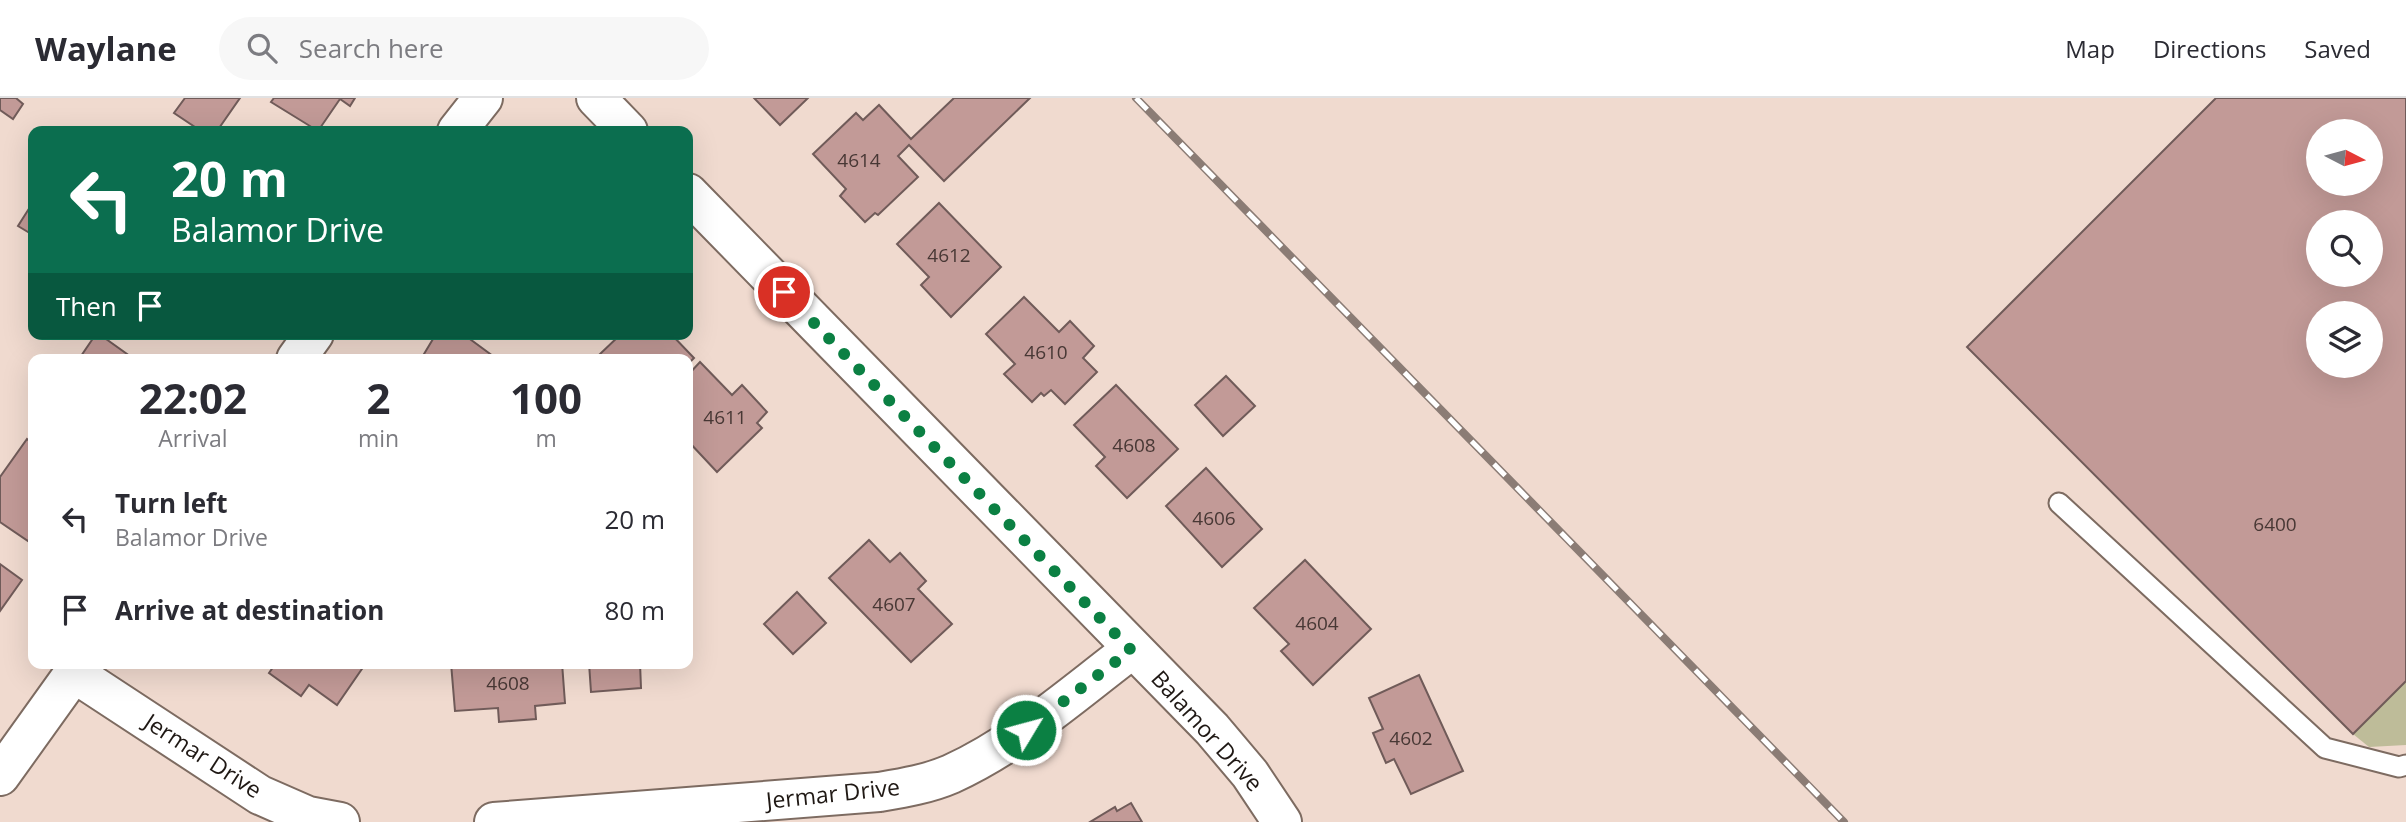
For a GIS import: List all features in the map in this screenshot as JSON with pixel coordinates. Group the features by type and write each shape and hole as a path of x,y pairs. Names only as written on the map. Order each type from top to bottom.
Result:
{"street":[{"path":"461,126 483,98"},
{"path":"596,98 623,126"},
{"name":"Balamor Drive","path":"693,198 1219,738 1250,774 1282,822"},
{"name":"Jermar Drive","path":"494,822 879,792 920,785 972,764 1026,730 1131,650"},
{"path":"0,776 77,669"},
{"name":"Jermar Drive","path":"79,669 260,794 308,816 340,822"}],"lane":[{"path":"2059,503 2325,748 2399,767 2406,765"}],"shaded area":[{"path":"2406,681 2406,745 2369,747 2353,734"}],"building":[{"path":"0,98 16,98 23,104 13,119 0,110"},
{"path":"185,98 240,98 220,126 194,126 174,113"},
{"path":"274,98 355,98 350,106 340,99 321,126 310,126 271,102"},
{"path":"754,98 808,98 780,125"},
{"path":"954,98 1030,98 944,181 909,145 898,156 918,177 878,215 875,213 865,222 840,196 846,189 813,154 856,113 863,120 879,105 911,139"},
{"path":"2216,98 2406,98 2406,681 2353,734 1967,347"},
{"path":"939,203 1001,267 951,317 921,285 929,277 897,244"},
{"path":"28,210 28,232 18,226"},
{"path":"1024,297 1059,332 1070,321 1094,346 1083,358 1097,372 1065,404 1051,390 1044,396 1041,393 1032,402 1004,374 1015,364 986,334"},
{"path":"92,340 107,340 127,354 82,354"},
{"path":"432,340 471,340 490,354 424,354"},
{"path":"615,340 677,340 690,354 600,354"},
{"path":"700,362 732,395 742,385 767,412 757,423 762,428 717,472 693,446 693,370"},
{"path":"1226,376 1255,406 1223,436 1195,405"},
{"path":"1116,385 1178,449 1127,498 1096,466 1105,457 1074,425"},
{"path":"27,439 28,541 0,522 0,477"},
{"path":"1206,468 1262,529 1222,567 1166,506"},
{"path":"869,540 890,562 900,553 926,581 918,589 952,624 911,662 829,578"},
{"path":"1305,560 1371,629 1313,685 1281,651 1289,644 1254,608"},
{"path":"0,564 22,580 0,611"},
{"path":"797,592 826,623 793,654 764,624"},
{"path":"272,669 362,669 337,705 309,685 301,696 269,673"},
{"path":"452,669 562,669 565,703 535,706 536,719 499,722 498,708 455,711"},
{"path":"589,669 640,669 641,688 591,692"},
{"path":"1419,675 1463,771 1411,794 1394,759 1386,763 1373,733 1383,729 1369,698"},
{"path":"1131,803 1142,822 1090,822 1115,807 1117,811"}],"railway":[{"path":"1136,98 1844,822"}],"route":[{"path":"784,292 1131,650 1026,730"}]}
